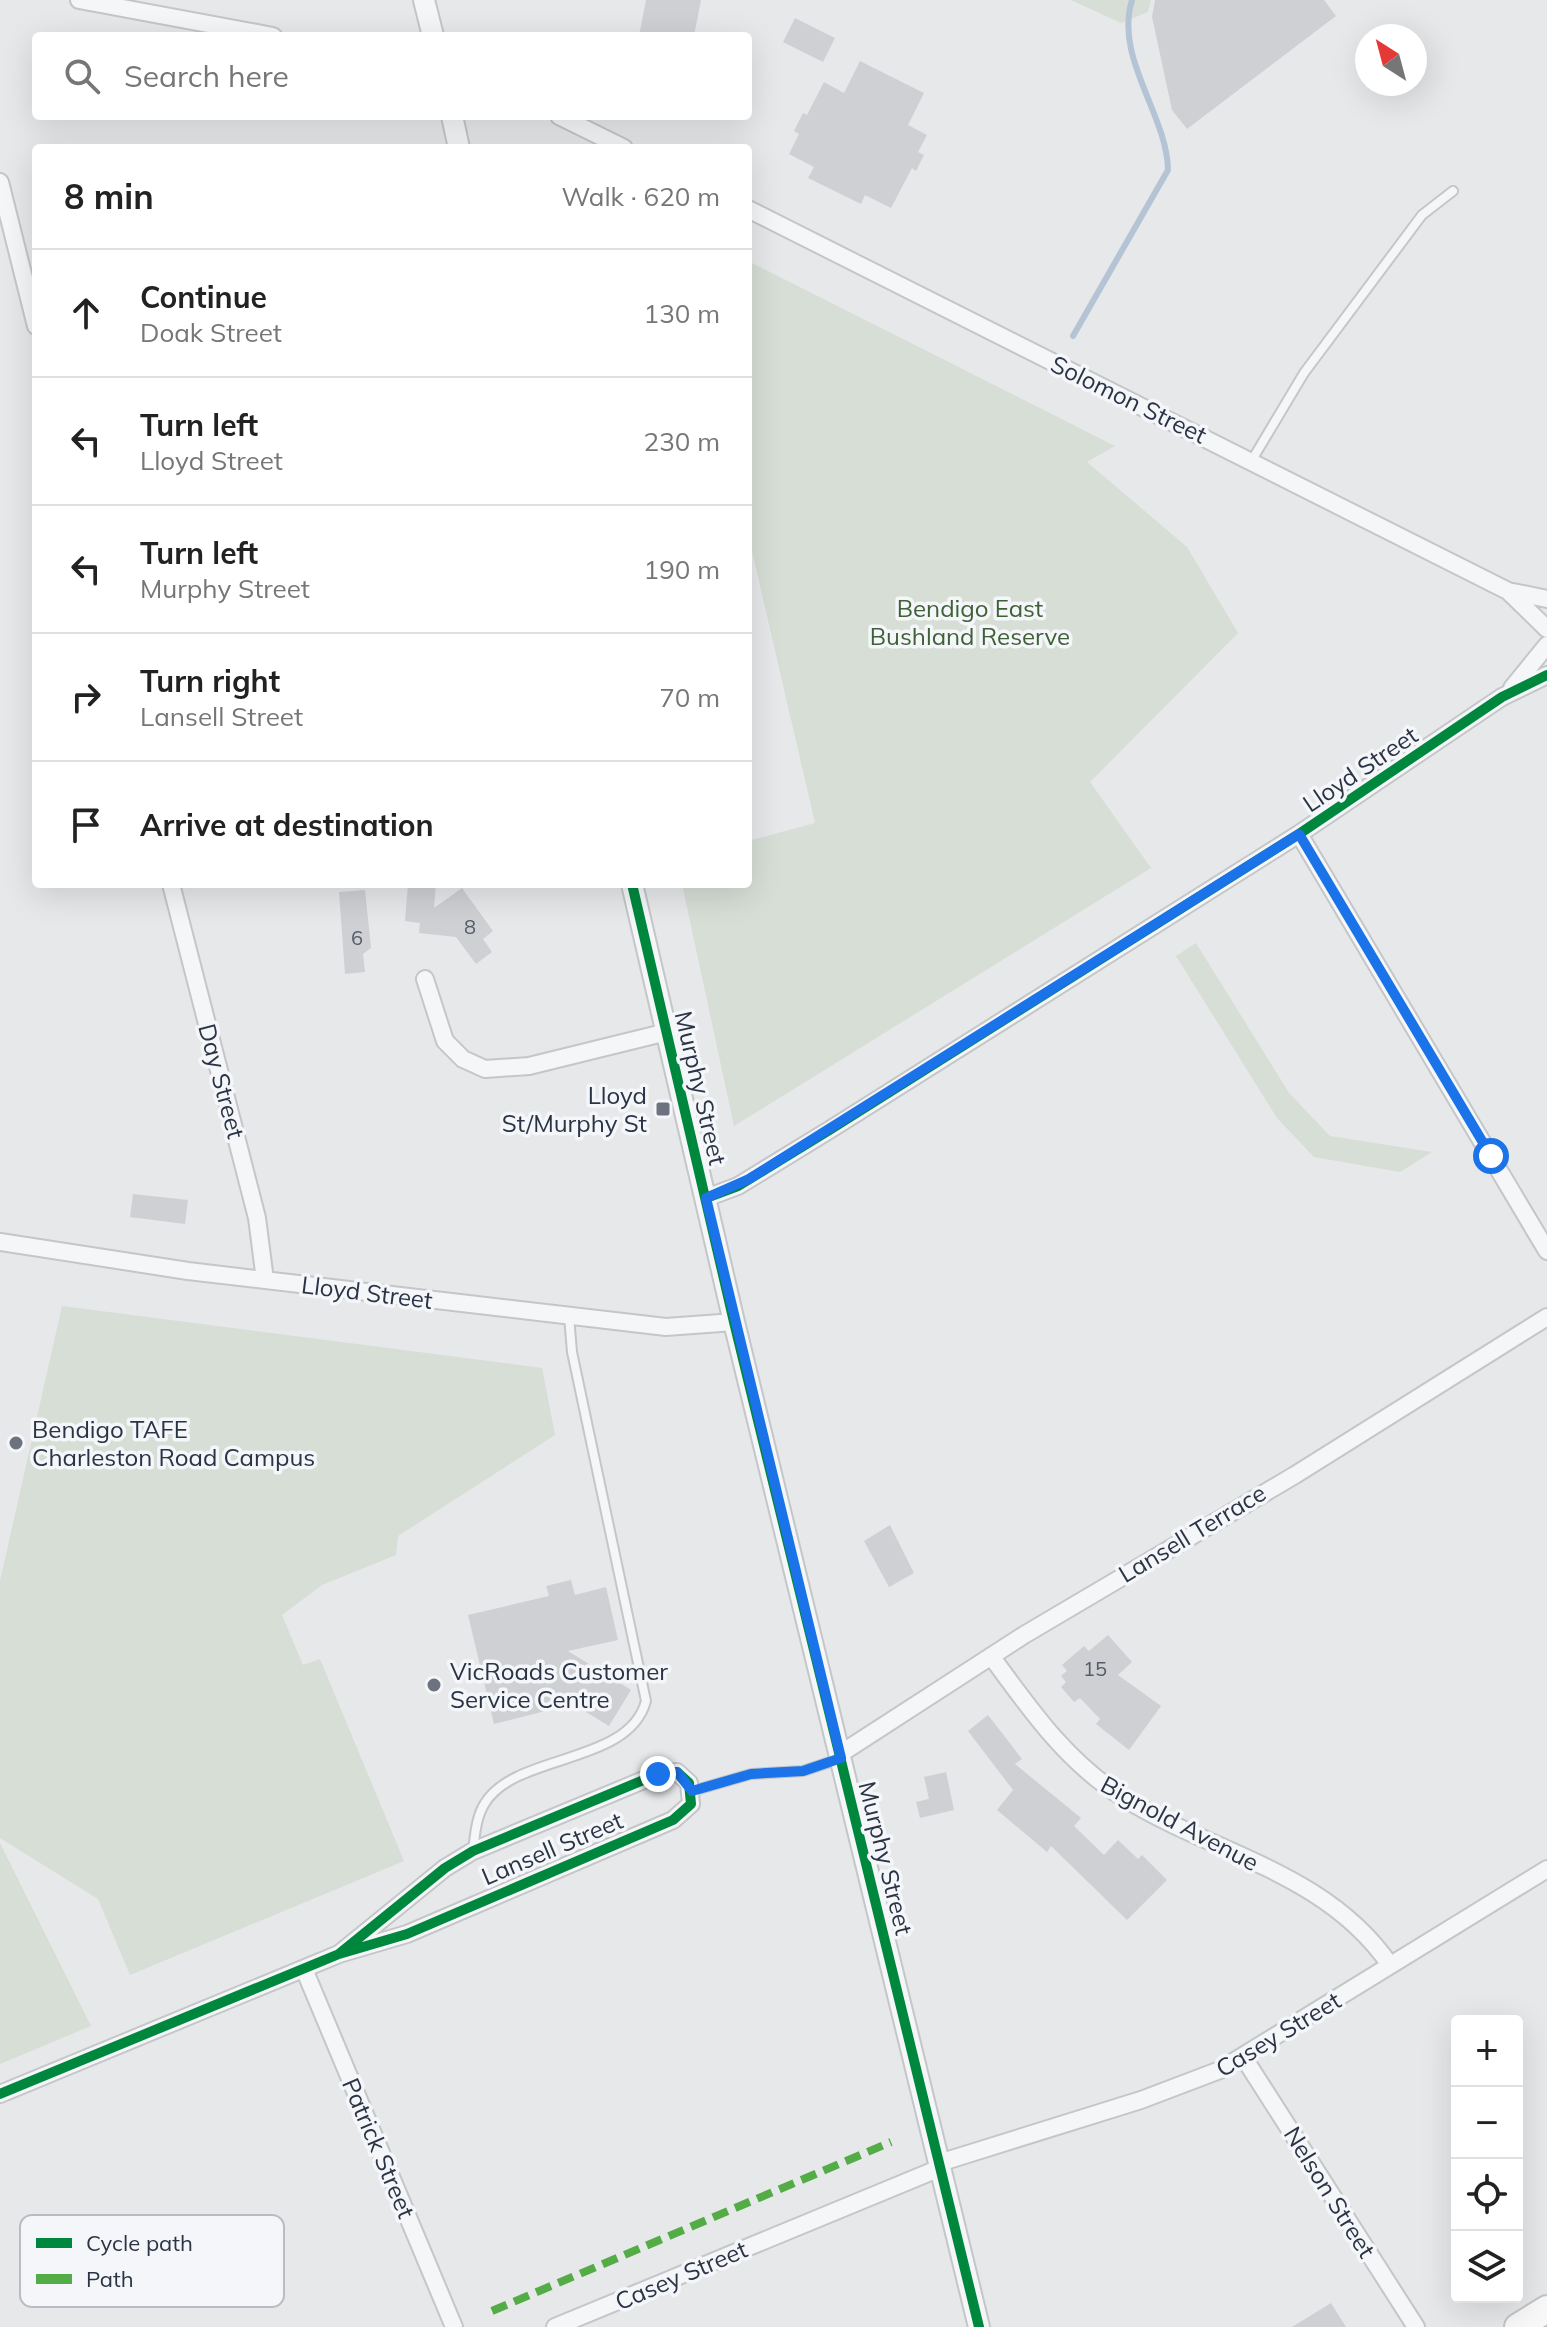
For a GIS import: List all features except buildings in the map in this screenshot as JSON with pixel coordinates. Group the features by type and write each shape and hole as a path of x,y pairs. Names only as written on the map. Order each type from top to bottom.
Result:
{"main road":[{"path":"1518,2327 1547,2309"}],"street":[{"path":"79,0 251,32"},
{"path":"424,0 432,32"},
{"path":"453,120 458,144"},
{"path":"567,120 616,144"},
{"path":"0,182 32,309"},
{"name":"Solomon Street","path":"752,211 1508,591 1547,599"},
{"name":"Solomon Street","path":"1508,591 1547,629"},
{"name":"Lloyd Street","path":"1502,697 1547,645"},
{"name":"Lloyd Street","path":"706,1198 749,1179 1299,834 1502,697 1547,675"},
{"path":"1299,834 1547,1251"},
{"name":"Day Street","path":"172,888 257,1218 265,1280"},
{"name":"Murphy Street","path":"633,888 734,1322 979,2327"},
{"path":"425,979 445,1041 463,1059 485,1069 529,1066 667,1032"},
{"name":"Lloyd Street","path":"0,1242 265,1280 666,1327 734,1322"},
{"name":"Lansell Terrace","path":"841,1756 991,1656 1196,1530 1295,1475 1547,1317"},
{"name":"Bignold Avenue","path":"991,1656 1058,1745 1099,1781 1204,1840 1304,1886 1335,1905 1361,1928 1390,1965"},
{"name":"Lansell Street","path":"0,2094 339,1954 407,1934 673,1820 689,1808 692,1791 684,1777 666,1771 473,1851 445,1868 339,1954"},
{"name":"Casey Street","path":"555,2327 940,2165 1194,2082 1244,2058 1547,1869"},
{"name":"Patrick Street","path":"304,1969 454,2327"},
{"name":"Nelson Street","path":"1244,2058 1416,2327"}],"lane":[{"path":"1252,460 1304,373 1422,215 1453,191"},
{"path":"473,1851 480,1814 493,1793 511,1781 623,1734 639,1720 646,1701 572,1352 569,1316"},
{"path":"692,1791 751,1774 803,1771 841,1756"}],"green space":[{"path":"1071,0 1151,0 1148,12 1121,23"},
{"name":"Bendigo East Bushland Reserve","path":"752,263 1115,446 1087,462 1187,547 1238,633 1090,782 1151,868 734,1126 683,888 752,888 752,840 815,823 752,551"},
{"path":"1196,943 1289,1093 1330,1136 1432,1152 1400,1172 1314,1157 1277,1118 1176,956"},
{"path":"62,1306 542,1368 555,1435 398,1536 396,1555 322,1585 282,1615 303,1665 320,1659 404,1861 130,1975 98,1899 0,1838 0,1581"},
{"path":"0,1843 91,2026 0,2064"}],"waterway":[{"path":"1073,336 1168,170 1159,128 1130,43 1128,22 1132,0"}],"marked path":[{"path":"492,2311 891,2142"}],"cycle path":[{"path":"706,1198 738,1186 831,1129 1299,834 1502,697 1547,675"},
{"path":"633,888 734,1322 979,2327"},
{"path":"0,2094 339,1954 407,1934 673,1820 691,1804 689,1783 677,1772 658,1774 473,1851 445,1868 339,1954"}],"place":[{"name":"Lloyd St/Murphy St","path":"663,1109"},
{"name":"Bendigo TAFE Charleston Road Campus","path":"16,1443"},
{"name":"VicRoads Customer Service Centre","path":"434,1685"}],"route":[{"path":"658,1774 677,1772 689,1783 692,1791 751,1774 791,1774 841,1758 706,1198 749,1179 831,1129 1299,834 1491,1156"}]}
